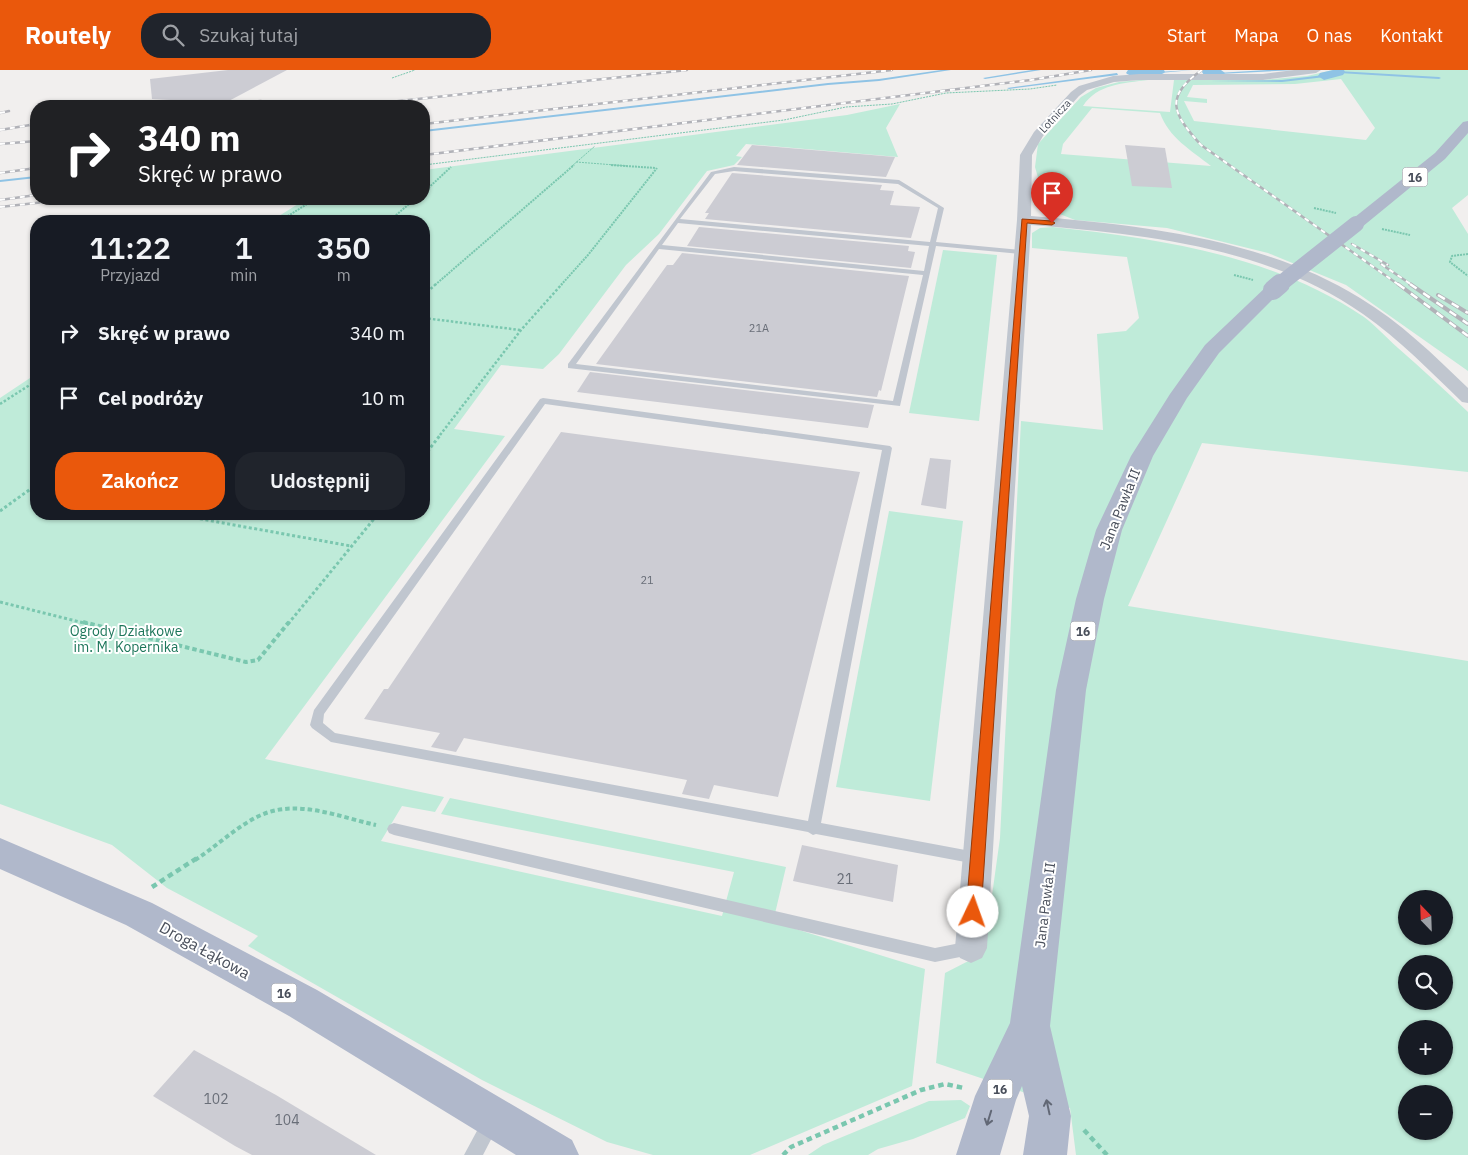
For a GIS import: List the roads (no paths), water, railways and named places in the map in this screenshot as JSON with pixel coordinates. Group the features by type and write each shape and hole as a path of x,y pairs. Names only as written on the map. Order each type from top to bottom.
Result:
{"main road":[{"name":"Jana Pawła II","path":"978,1155 996,1096 1030,1026 1071,690 1090,598 1109,530 1142,456 1177,398 1212,348 1267,287 1356,224 1440,156 1468,125"},
{"name":"Droga Łąkowa","path":"0,853 139,914 303,1003 556,1155"},
{"name":"Jana Pawła II","path":"1030,1026 1050,1116 1045,1155"}],"street":[{"name":"Lotnicza","path":"971,948 976,858 1022,252 1026,155 1038,134 1076,94 1087,87 1113,80 1139,77 1263,77 1316,70"},
{"path":"1024,220 1124,231 1205,245 1273,265 1321,284 1353,300 1384,322 1410,343 1468,398"}],"lane":[{"path":"734,169 899,182 941,208 933,244 897,404 571,366 712,173 734,169"},
{"path":"676,221 1022,252"},
{"path":"657,247 927,273"},
{"path":"813,828 887,448 543,401 318,713 316,725 332,737 813,828 976,858"},
{"path":"394,829 935,955 971,948"},
{"path":"473,1155 494,1118"}],"waterway":[{"path":"430,130 828,84 879,80 949,70"},
{"path":"985,78 1039,70"},
{"path":"1159,72 1191,70"},
{"path":"1219,73 1294,70"},
{"path":"1132,73 1159,72"},
{"path":"1208,72 1219,73"},
{"path":"1339,72 1439,78"},
{"path":"1324,76 1339,72"},
{"path":"1009,88 1117,74"},
{"path":"1212,81 1282,81 1324,76"},
{"path":"0,181 30,178"}],"railway":[{"path":"409,100 687,70"},
{"path":"430,123 892,70"},
{"path":"430,154 1031,80 1091,70"},
{"path":"1202,70 1181,89 1177,97 1176,106 1184,124 1201,145 1399,285"},
{"path":"0,113 9,111"},
{"path":"0,130 30,125"},
{"path":"0,144 30,142"},
{"path":"0,173 30,169"},
{"path":"0,200 30,196"},
{"path":"0,207 30,204"},
{"path":"1352,244 1388,265"},
{"path":"1381,264 1412,285"},
{"path":"1398,284 1468,336"},
{"path":"1410,284 1468,324"},
{"path":"1438,295 1468,313"}],"park label":[{"name":"Ogrody Działkowe im. M. Kopernika","path":"126,640"}]}
